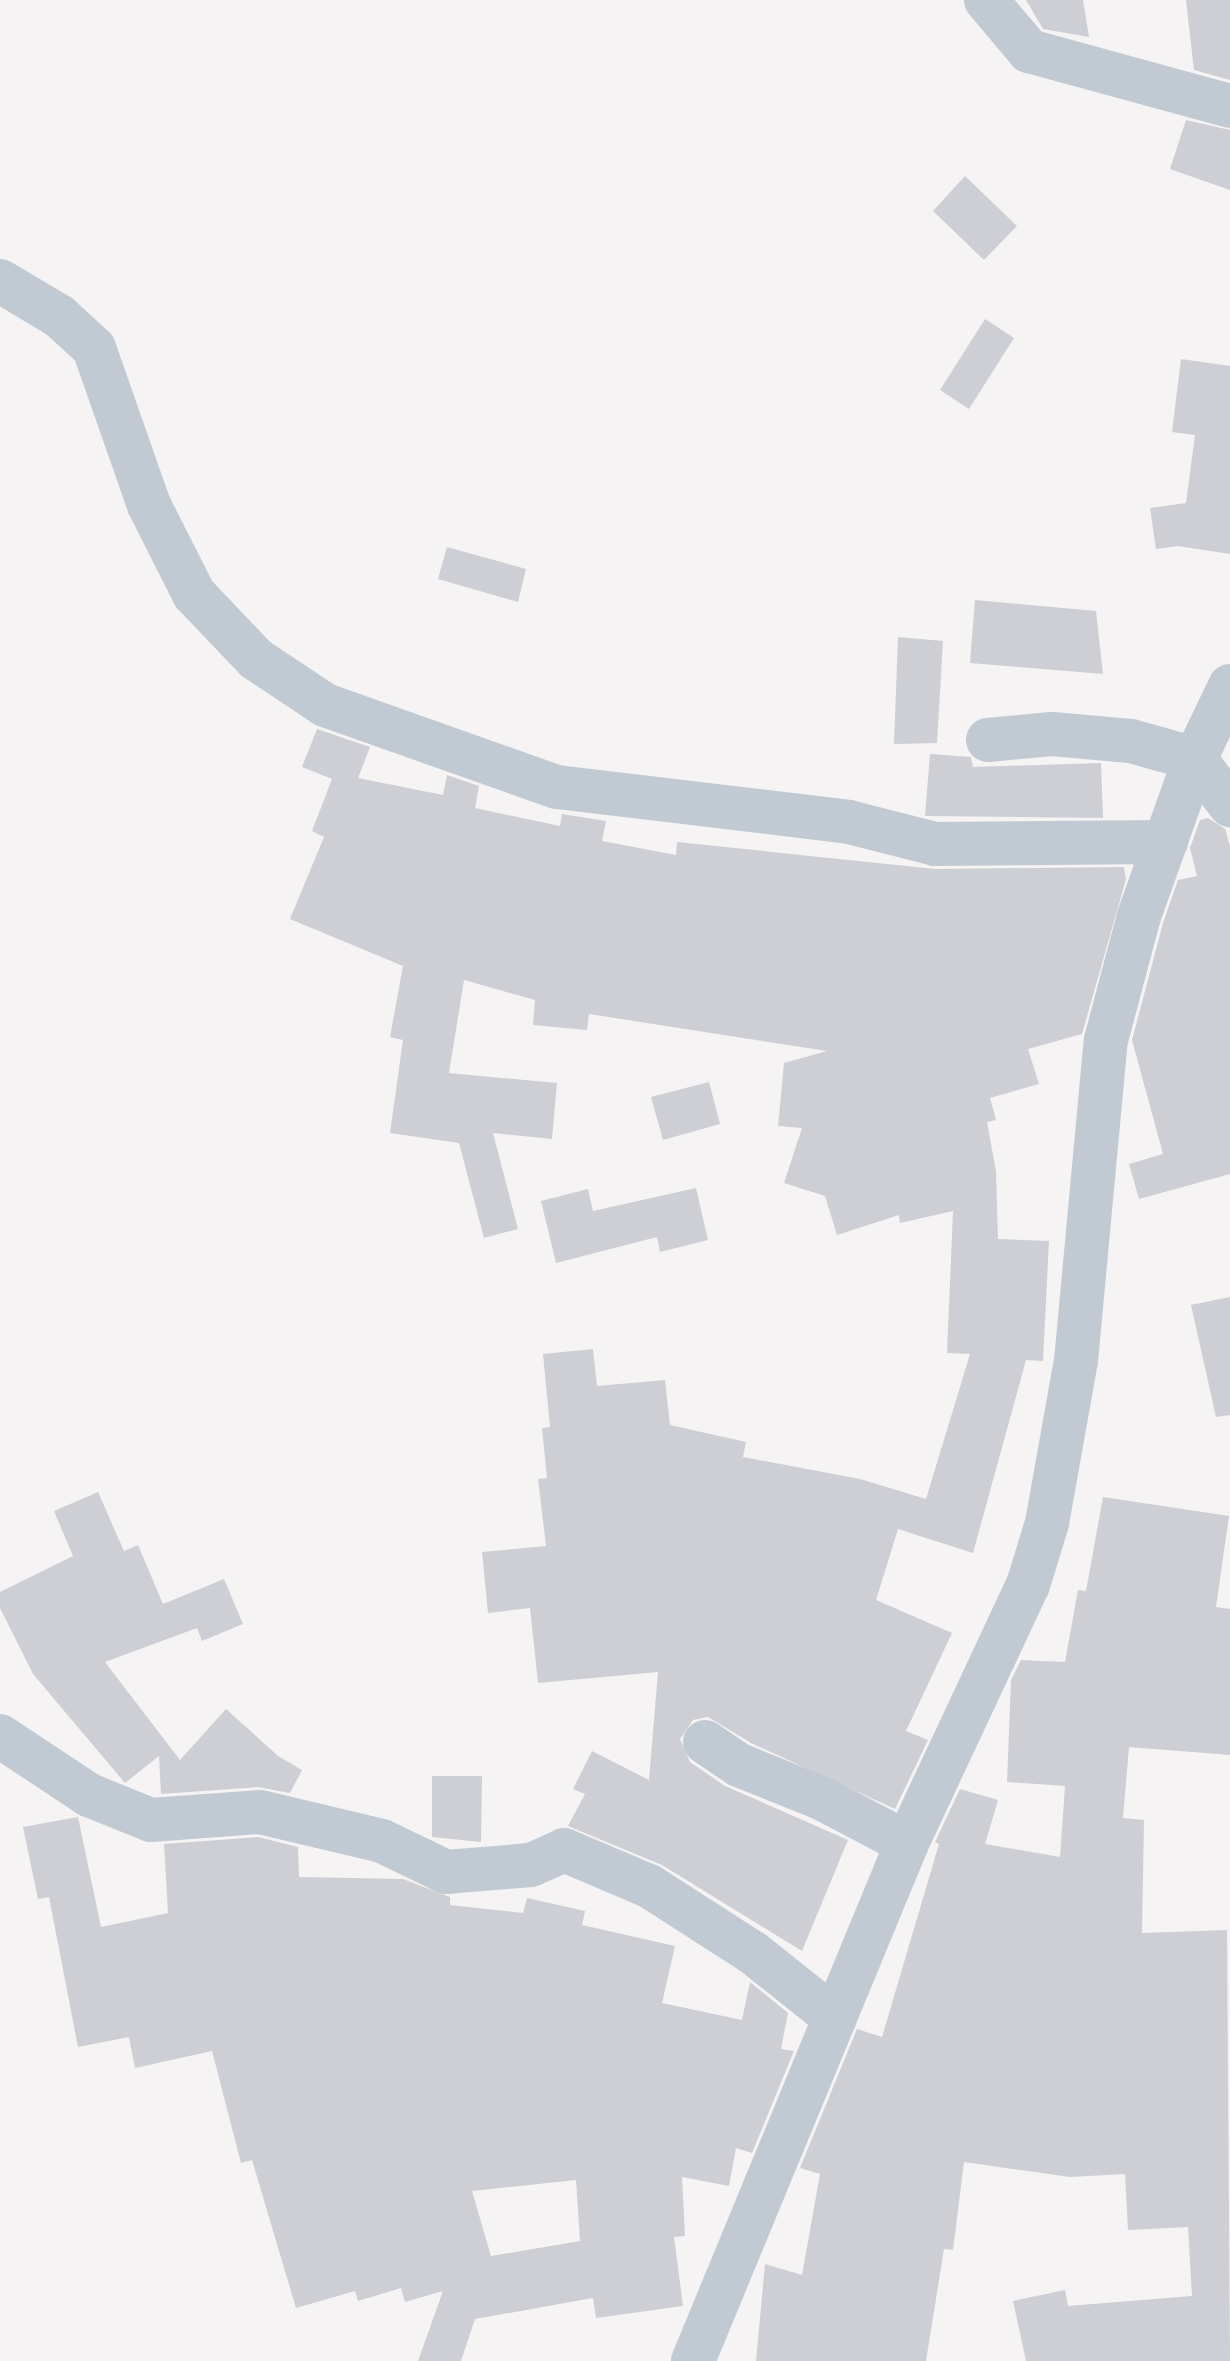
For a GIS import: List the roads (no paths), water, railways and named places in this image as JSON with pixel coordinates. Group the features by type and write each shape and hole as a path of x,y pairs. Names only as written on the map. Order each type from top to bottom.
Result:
{"street":[{"path":"986,0 1029,51 1230,106"},
{"path":"0,281 59,316 94,348 149,505 194,594 256,659 325,705 557,787 849,822 935,844 1166,842"},
{"path":"693,2361 907,1843 1028,1585 1047,1523 1076,1361 1106,1040 1126,957 1195,759 1230,686"},
{"path":"988,740 1097,735 1195,759 1230,805"},
{"path":"0,1736 89,1795 151,1820 260,1812 382,1841 446,1872 531,1865 564,1850 649,1886 752,1952 835,2018"},
{"path":"705,1742 739,1765 821,1798 907,1843"}]}
